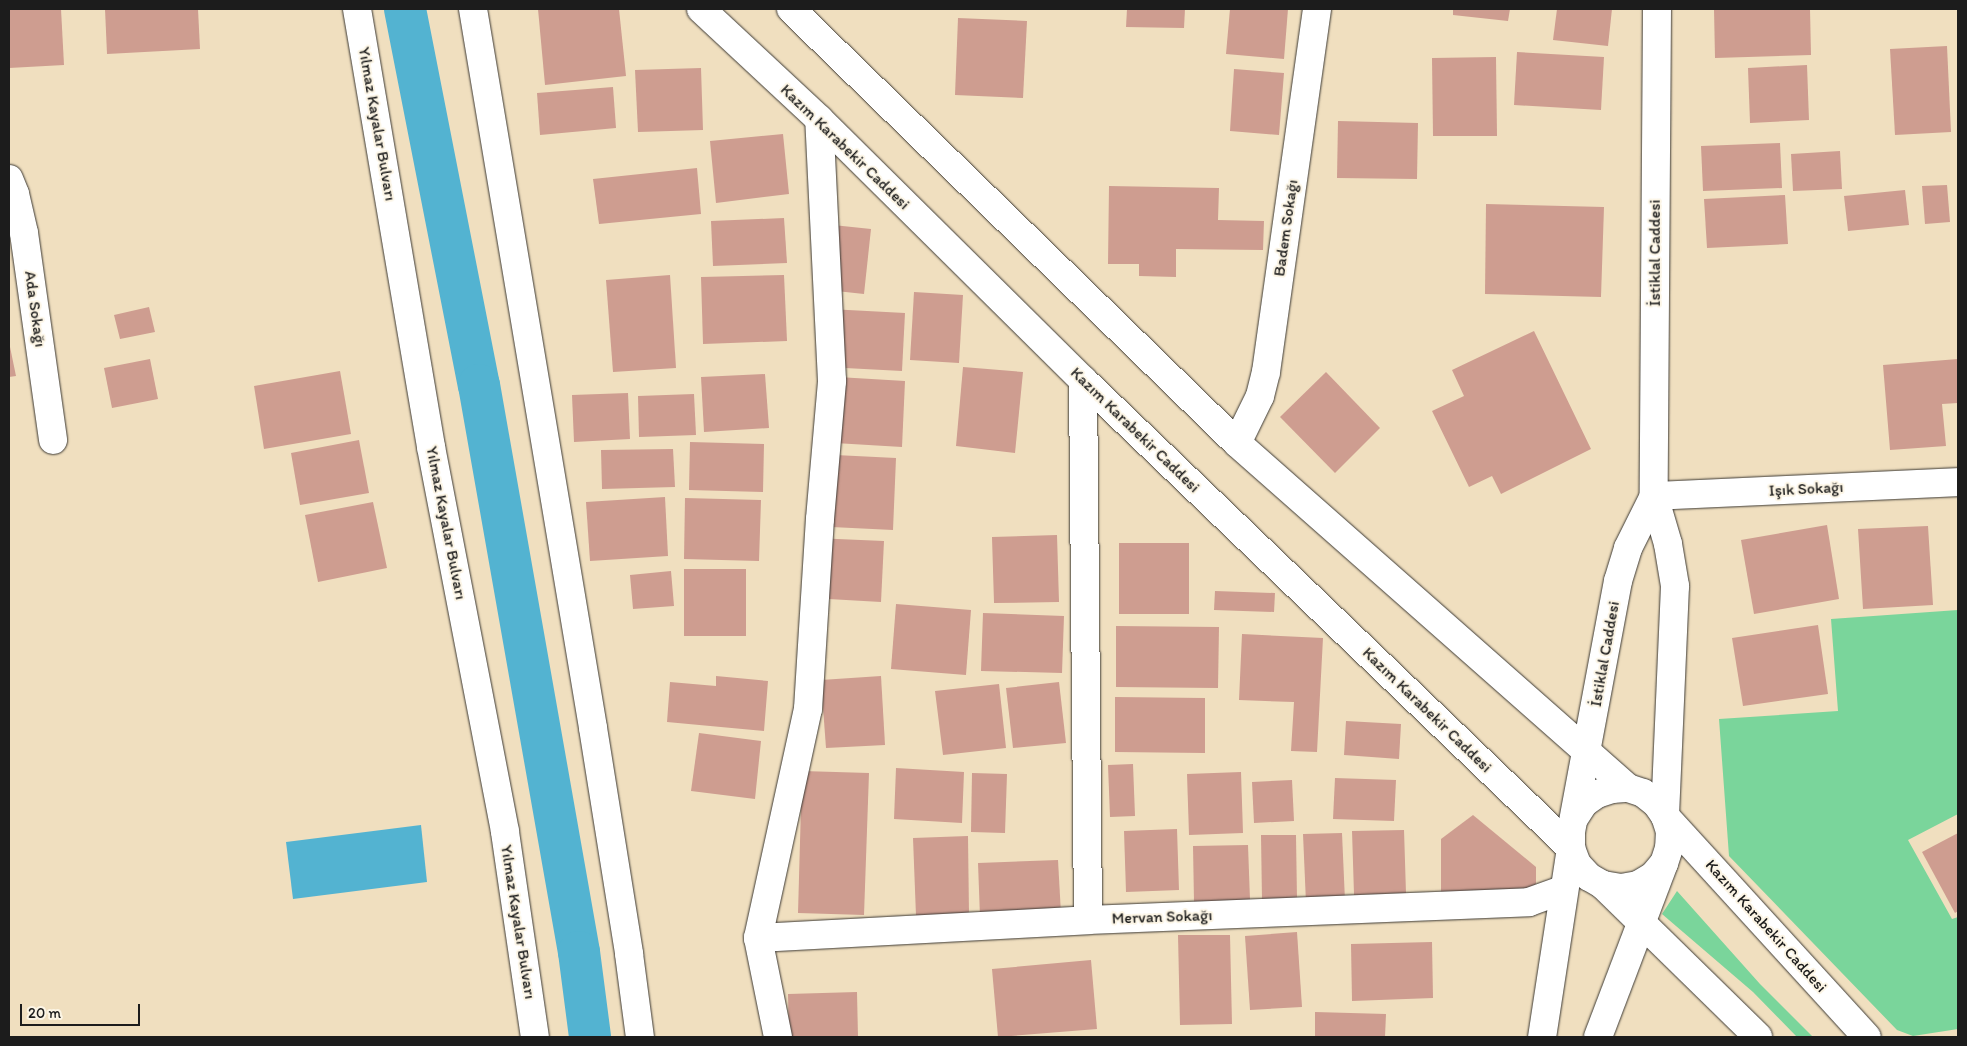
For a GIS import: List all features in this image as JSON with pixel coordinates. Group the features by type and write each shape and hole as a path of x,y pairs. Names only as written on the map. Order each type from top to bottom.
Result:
{"street":[{"name":"Yılmaz Kayalar Bulvarı","path":"357,9 431,447 505,832 536,1037"},
{"path":"472,9 630,954 640,1037"},
{"name":"Kazım Karabekir Caddesi","path":"701,9 819,119 1083,380 1571,848"},
{"path":"791,9 1237,443 1628,788 1643,794 1656,803 1666,816 1670,831 1669,848 1598,1037"},
{"name":"Badem Sokağı","path":"1237,443 1260,396 1266,372 1318,9"},
{"name":"İstiklal Caddesi","path":"1657,9 1654,496 1668,544 1675,586 1666,816"},
{"path":"778,1037 758,938 808,709 820,520 832,381 819,119"},
{"name":"Ada Sokağı","path":"9,179 15,194 24,233 53,440"},
{"path":"1083,380 1088,920"},
{"name":"Işık Sokağı","path":"1654,496 1958,482"},
{"name":"İstiklal Caddesi","path":"1575,817 1618,581 1628,548 1654,496"},
{"path":"1542,1037 1571,848 1571,832 1575,817 1584,803 1597,794 1612,788 1628,788"},
{"name":"Kazım Karabekir Caddesi","path":"1666,816 1866,1037"},
{"path":"1571,848 1577,864 1589,877 1604,885 1758,1037"},
{"path":"1604,885 1621,888 1638,885 1653,876 1664,863"},
{"name":"Mervan Sokağı","path":"758,938 1088,920 1529,902 1564,889"}],"green space":[{"path":"1958,610 1958,814 1908,840 1952,919 1958,917 1958,1029 1913,1036 1897,1030 1729,856 1719,719 1838,711 1831,619"},
{"path":"1677,891 1760,984 1813,1037 1797,1037 1753,992 1662,914"}],"water":[{"path":"421,825 427,882 293,899 286,842"}],"building":[{"path":"9,9 61,9 64,65 9,68"},
{"path":"105,9 198,9 200,49 107,54"},
{"path":"538,9 619,9 626,76 545,85"},
{"path":"1127,9 1185,9 1184,28 1126,27"},
{"path":"1230,9 1288,9 1284,59 1226,54"},
{"path":"1453,9 1510,9 1508,21 1453,15"},
{"path":"1557,9 1612,9 1608,46 1553,40"},
{"path":"1714,9 1810,9 1811,55 1715,58"},
{"path":"958,18 1027,21 1023,98 955,95"},
{"path":"1947,46 1951,132 1895,135 1890,49"},
{"path":"1517,52 1604,57 1601,110 1514,105"},
{"path":"1496,57 1497,136 1433,136 1432,58"},
{"path":"1807,65 1809,120 1750,123 1748,68"},
{"path":"701,68 703,130 638,132 635,70"},
{"path":"1234,69 1284,73 1279,135 1230,131"},
{"path":"613,87 616,128 540,135 537,93"},
{"path":"1338,121 1418,123 1417,179 1337,178"},
{"path":"783,134 789,194 716,203 710,141"},
{"path":"1780,143 1782,188 1703,191 1701,146"},
{"path":"1840,151 1842,189 1793,191 1791,154"},
{"path":"697,168 701,214 599,224 593,179"},
{"path":"1947,185 1950,222 1925,224 1922,186"},
{"path":"1109,186 1219,188 1218,220 1264,221 1263,250 1176,249 1176,277 1139,276 1139,264 1108,264"},
{"path":"1905,190 1909,225 1848,231 1844,196"},
{"path":"1785,195 1788,244 1707,248 1704,199"},
{"path":"1486,204 1604,207 1601,297 1485,294"},
{"path":"784,218 787,263 713,266 711,221"},
{"path":"833,225 871,229 864,294 827,290"},
{"path":"670,275 676,368 613,372 606,280"},
{"path":"784,275 787,341 703,344 701,277"},
{"path":"914,292 963,295 959,363 910,360"},
{"path":"149,307 155,332 120,339 114,315"},
{"path":"829,309 905,313 902,371 826,367"},
{"path":"1534,331 1591,449 1501,494 1492,476 1469,487 1432,411 1464,396 1452,370"},
{"path":"9,342 16,376 9,377"},
{"path":"150,359 158,399 112,408 104,368"},
{"path":"1958,359 1958,403 1942,404 1946,446 1890,450 1883,365"},
{"path":"963,367 1023,372 1015,453 956,446"},
{"path":"340,371 351,434 264,449 254,386"},
{"path":"1326,372 1380,428 1335,473 1280,417"},
{"path":"765,374 769,428 704,432 701,377"},
{"path":"821,376 905,381 902,447 818,442"},
{"path":"628,393 630,439 574,442 572,395"},
{"path":"694,394 696,435 639,437 638,396"},
{"path":"359,440 369,493 300,505 291,453"},
{"path":"690,442 764,444 763,492 689,490"},
{"path":"673,449 675,487 602,489 601,450"},
{"path":"815,454 896,458 893,530 811,526"},
{"path":"665,497 668,556 590,561 586,502"},
{"path":"685,498 761,500 759,561 684,559"},
{"path":"373,502 387,568 318,582 305,515"},
{"path":"1827,525 1839,599 1754,614 1741,540"},
{"path":"1928,526 1933,605 1863,609 1858,529"},
{"path":"1057,535 1059,602 994,603 992,537"},
{"path":"814,538 884,541 881,602 811,598"},
{"path":"1119,543 1189,543 1189,614 1119,614"},
{"path":"684,569 746,569 746,636 684,636"},
{"path":"671,571 674,606 633,609 630,575"},
{"path":"1215,591 1275,593 1274,612 1214,610"},
{"path":"896,604 971,610 966,675 891,669"},
{"path":"983,613 1064,616 1062,673 981,671"},
{"path":"1818,625 1828,694 1743,706 1732,638"},
{"path":"1116,626 1219,627 1218,688 1116,687"},
{"path":"1242,634 1323,638 1317,752 1291,751 1294,702 1239,700"},
{"path":"716,676 768,681 764,731 667,722 670,682 716,686"},
{"path":"881,676 885,745 826,748 821,680"},
{"path":"1059,682 1066,743 1013,748 1006,688"},
{"path":"999,684 1006,748 943,755 935,691"},
{"path":"1115,697 1205,698 1205,753 1115,752"},
{"path":"1346,721 1401,724 1399,759 1344,755"},
{"path":"699,733 761,741 755,799 691,791"},
{"path":"1133,764 1135,816 1110,817 1108,765"},
{"path":"896,768 964,772 962,823 894,819"},
{"path":"802,771 869,773 864,915 798,913"},
{"path":"1241,772 1243,833 1189,835 1187,774"},
{"path":"972,773 1007,774 1005,833 971,832"},
{"path":"1335,778 1396,780 1394,821 1333,819"},
{"path":"1292,780 1294,821 1254,823 1252,782"},
{"path":"1473,815 1536,867 1536,884 1525,893 1441,893 1441,839"},
{"path":"1177,829 1179,890 1126,892 1124,831"},
{"path":"1404,830 1406,893 1354,895 1352,831"},
{"path":"1342,833 1345,901 1306,903 1303,834"},
{"path":"1958,833 1958,911 1955,913 1922,852"},
{"path":"1261,835 1296,835 1297,900 1262,901"},
{"path":"968,836 969,915 916,916 913,838"},
{"path":"1248,845 1250,900 1194,902 1193,846"},
{"path":"1058,860 1061,914 980,917 978,863"},
{"path":"1297,932 1302,1007 1250,1010 1245,936"},
{"path":"1178,935 1230,935 1232,1024 1180,1025"},
{"path":"1432,942 1433,998 1352,1001 1351,944"},
{"path":"1091,960 1097,1029 998,1037 992,969"},
{"path":"857,992 858,1037 789,1037 788,994"},
{"path":"1315,1012 1386,1014 1385,1037 1315,1037"}],"waterway":[{"path":"405,9 479,385 579,952 590,1037"}]}
